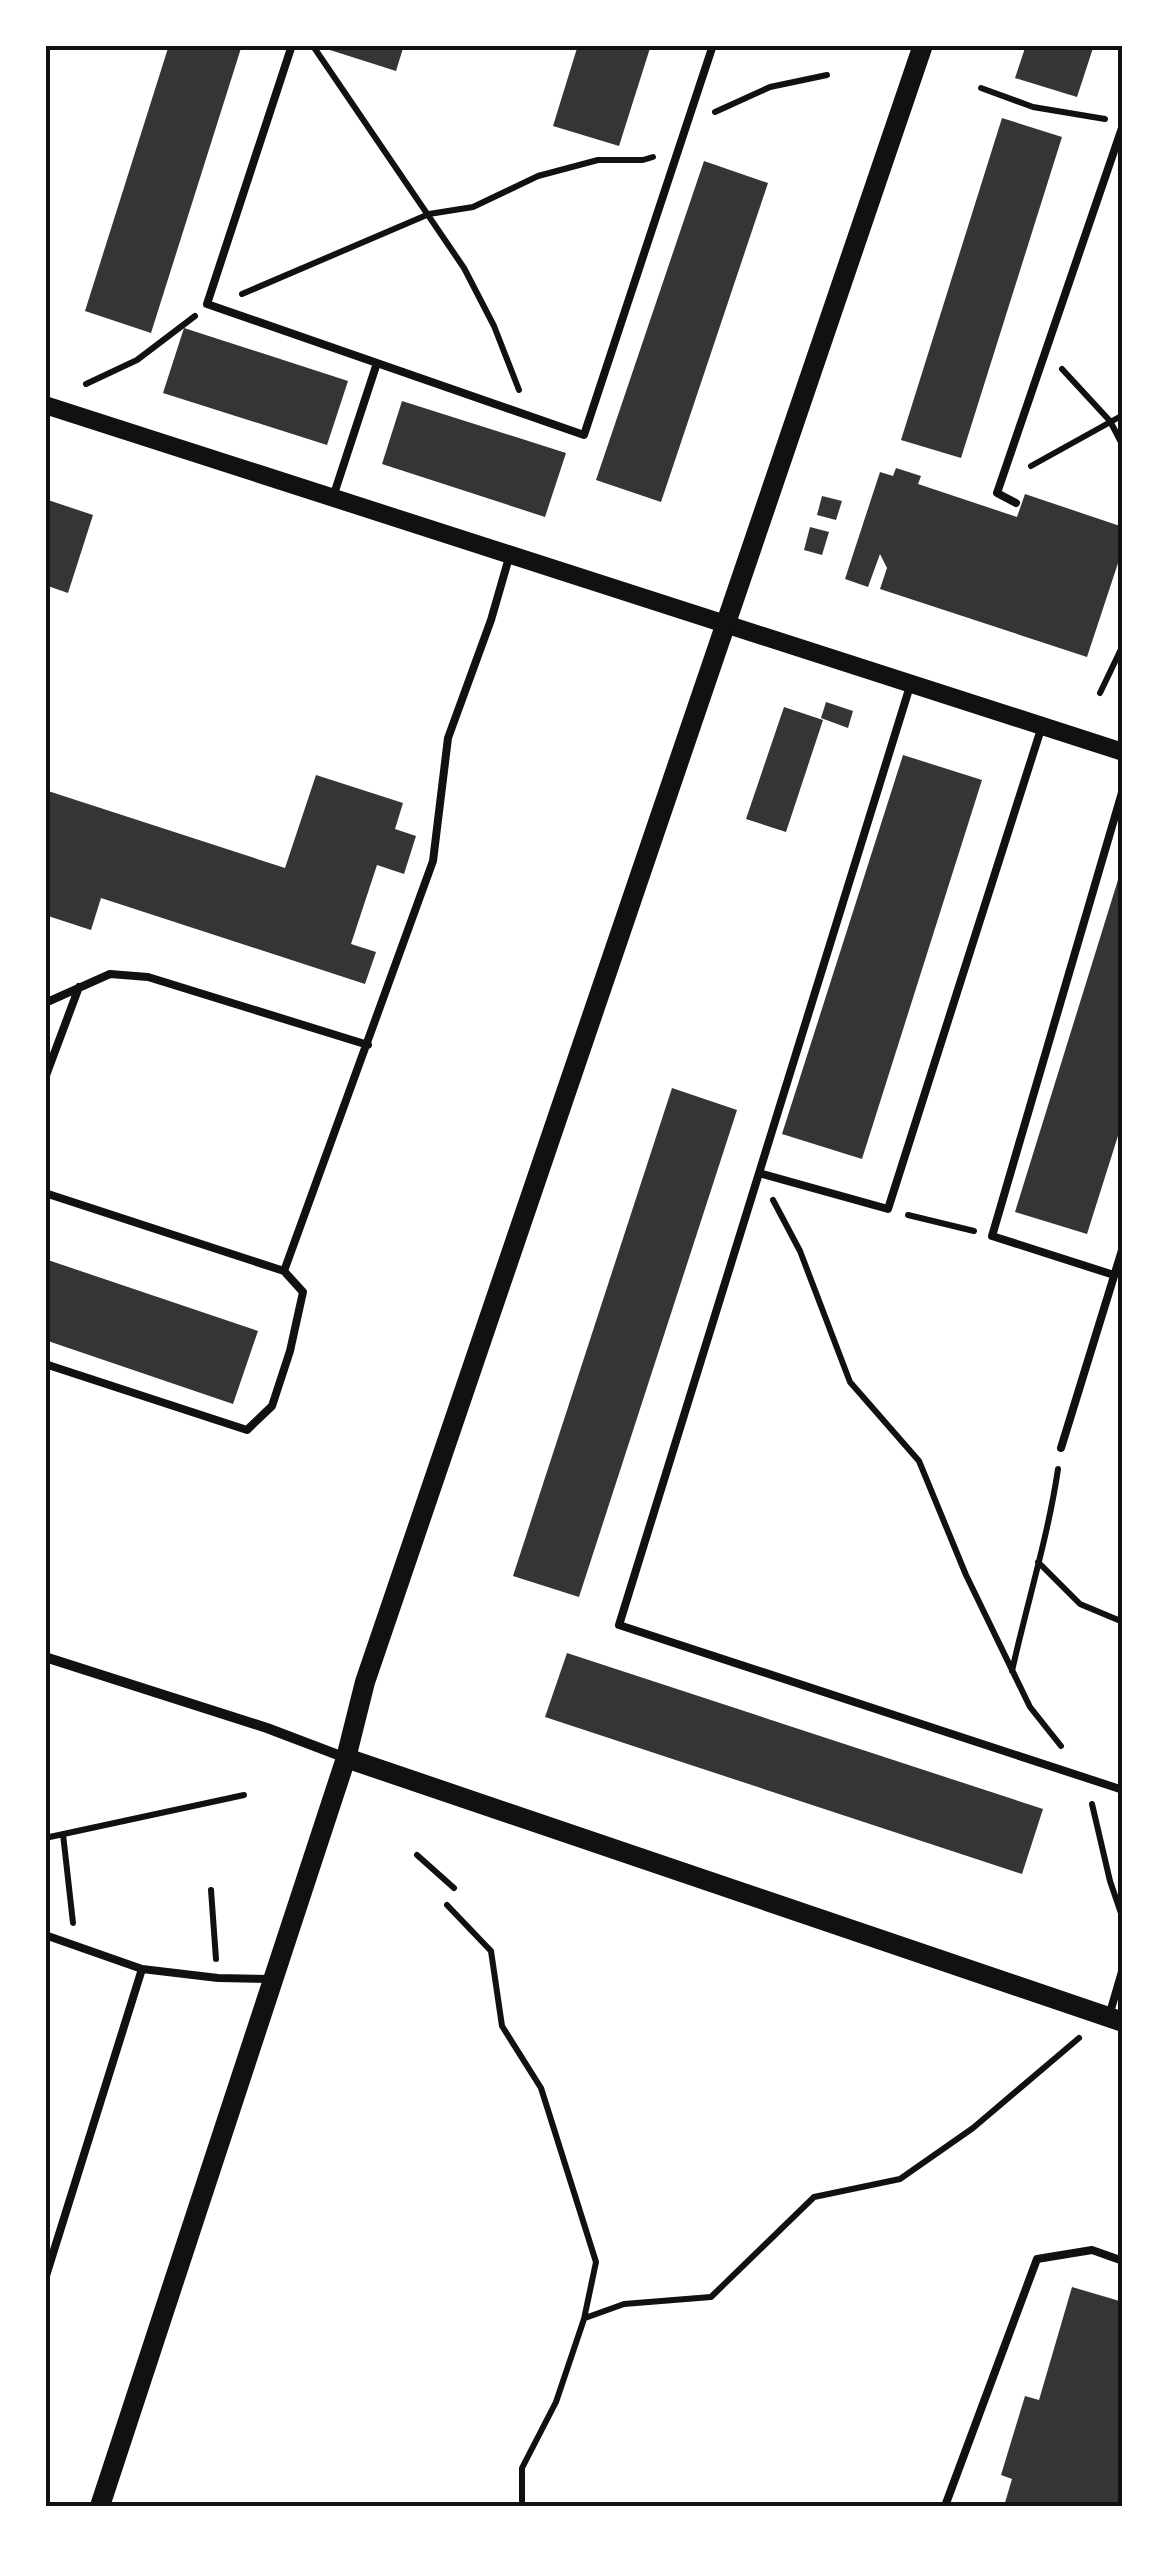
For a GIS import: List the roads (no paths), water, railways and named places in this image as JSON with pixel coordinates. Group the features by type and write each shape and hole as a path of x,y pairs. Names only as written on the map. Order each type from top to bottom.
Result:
{"main road":[{"path":"100,2506 346,1758 365,1682 923,45"},
{"path":"346,1758 1116,2020"}],"street":[{"path":"45,405 1123,752"},
{"path":"45,1657 268,1728 346,1758"}],"lane":[{"path":"292,45 207,304 584,435 713,45"},
{"path":"1016,503 997,493 1123,123"},
{"path":"333,497 377,363"},
{"path":"284,1271 434,862 448,738 491,620 510,554"},
{"path":"911,682 619,1625 1123,1790"},
{"path":"759,1172 888,1209 1042,724"},
{"path":"1114,1275 992,1236 1123,789"},
{"path":"45,1003 110,974 148,977 368,1045"},
{"path":"45,1078 79,987"},
{"path":"45,1193 284,1271 303,1292 272,1406 248,1430 45,1364"},
{"path":"1061,1448 1123,1248"},
{"path":"45,1935 142,1968 218,1978 272,1978"},
{"path":"45,2279 142,1968"},
{"path":"1116,2020 1123,1968"},
{"path":"945,2506 1037,2260 1092,2250 1123,2260"}]}
